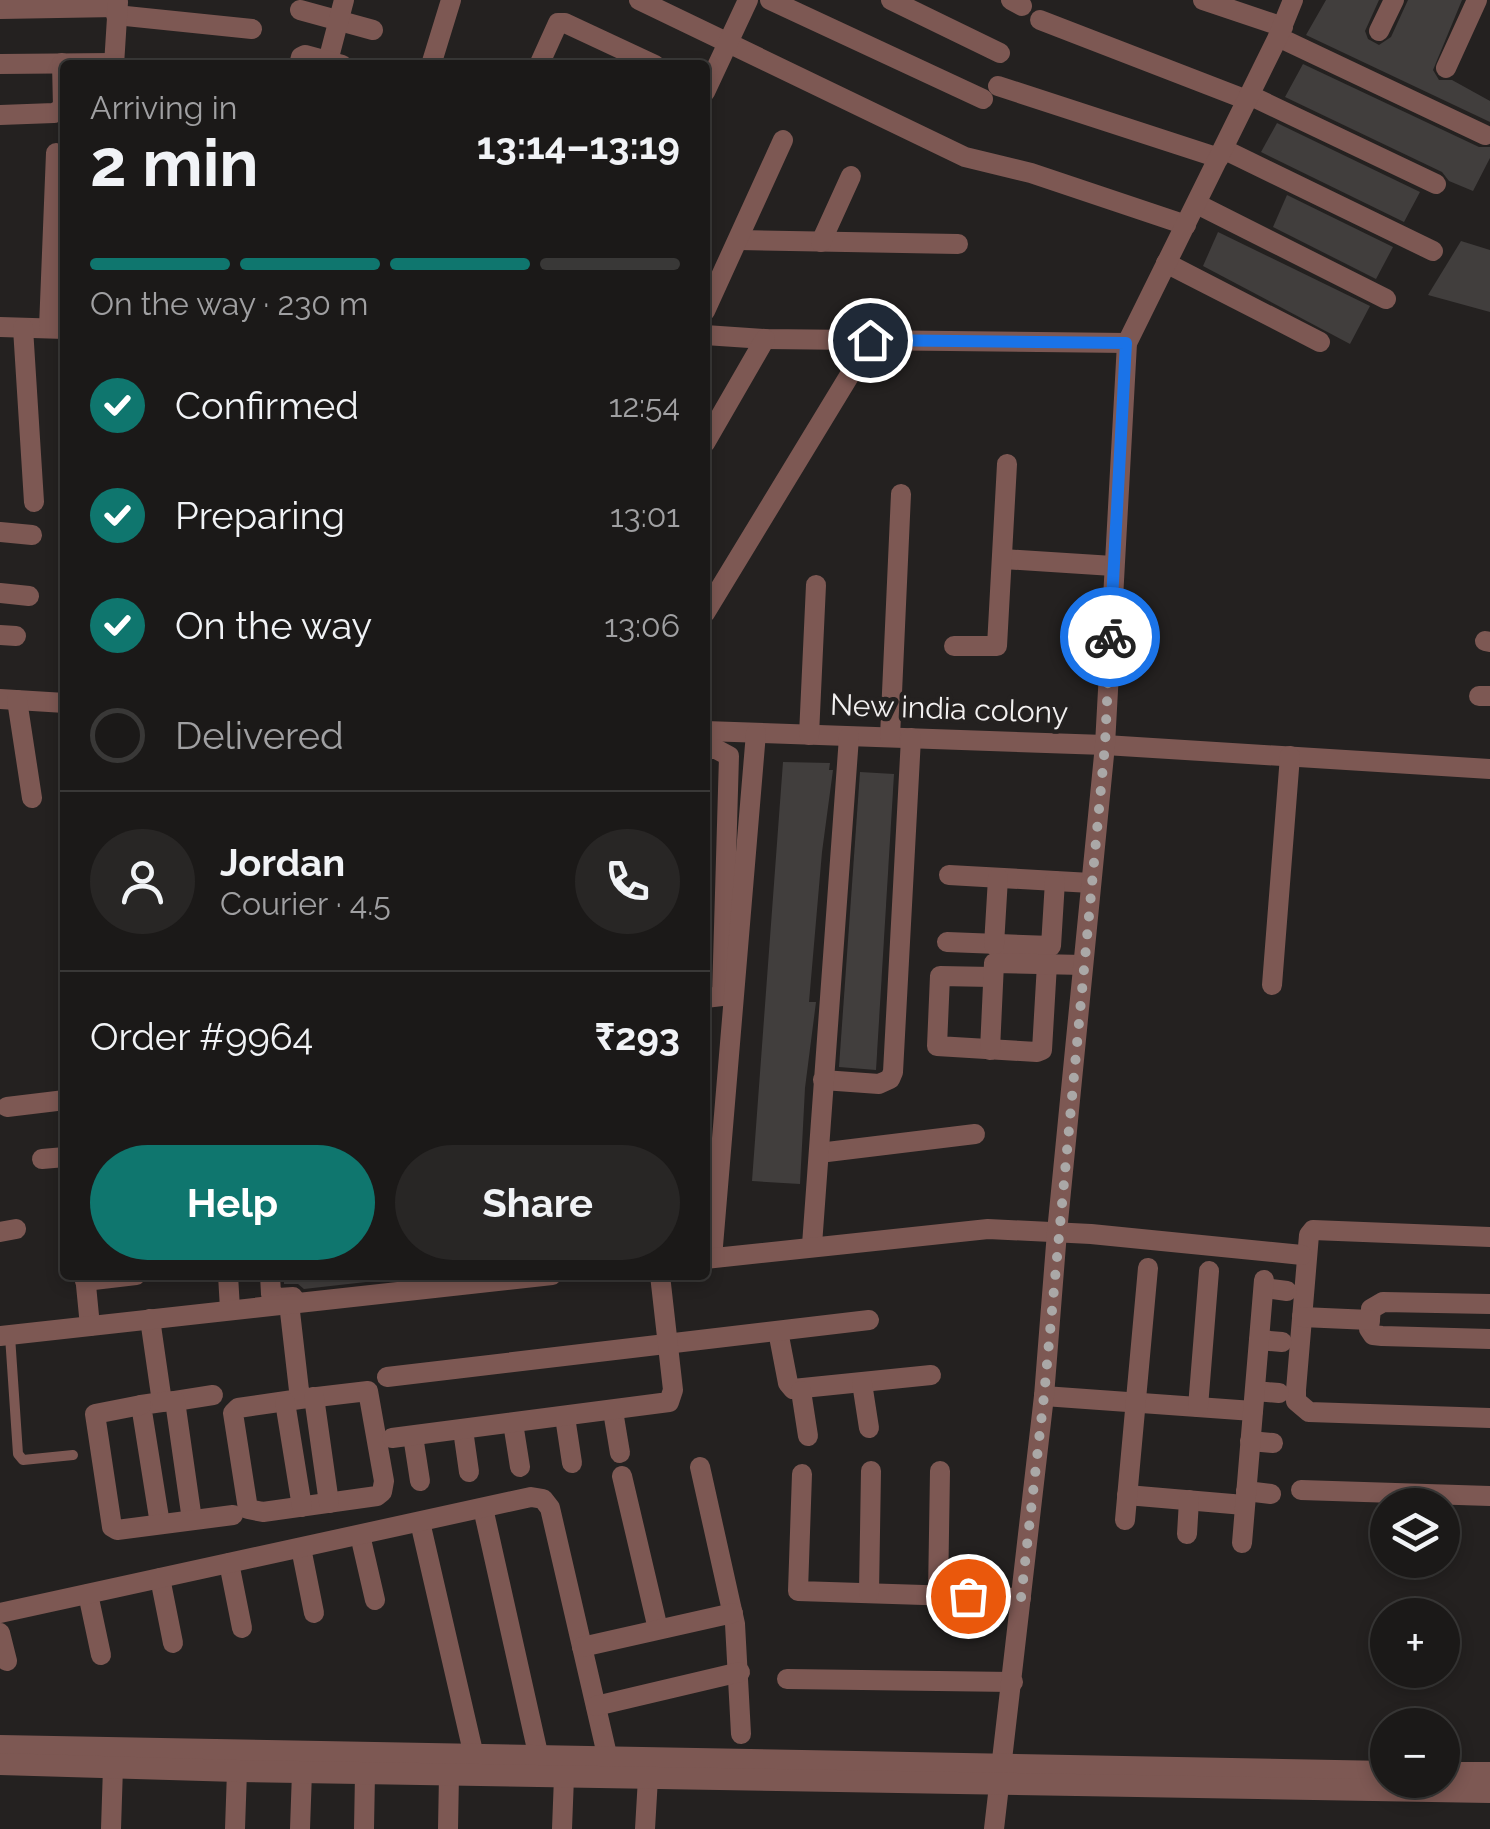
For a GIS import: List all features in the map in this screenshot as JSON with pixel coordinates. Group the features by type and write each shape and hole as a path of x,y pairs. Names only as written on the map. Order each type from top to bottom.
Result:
{"street":[{"path":"433,60 451,0"},
{"path":"639,0 965,157 1031,173 1186,225"},
{"path":"710,82 748,0"},
{"path":"770,0 990,93 1221,153 1433,250"},
{"path":"891,0 1000,53"},
{"path":"1203,0 1280,32 1485,135"},
{"path":"994,1829 1044,1396 1105,745 1126,343 1293,0"},
{"path":"1380,31 1394,0"},
{"path":"1446,68 1477,0"},
{"path":"0,9 47,4 117,8 252,29"},
{"path":"113,60 117,8"},
{"path":"300,10 342,10 373,30"},
{"path":"335,60 342,10"},
{"path":"1040,20 1248,98 1436,184"},
{"path":"546,60 554,26 565,23 641,60"},
{"path":"0,64 60,63"},
{"path":"0,115 54,114 60,110"},
{"path":"710,301 783,140"},
{"path":"0,327 57,328 56,153"},
{"path":"821,242 851,176"},
{"path":"1197,204 1386,298"},
{"path":"739,240 958,244"},
{"path":"1166,263 1320,342"},
{"path":"23,328 34,502"},
{"path":"710,335 1126,343"},
{"path":"710,432 765,339"},
{"path":"710,605 870,340"},
{"path":"954,646 997,646 1008,464"},
{"path":"824,1080 878,1084 893,1072 901,737 901,494"},
{"path":"0,532 32,534"},
{"path":"1003,560 1114,566"},
{"path":"809,734 816,585"},
{"path":"0,594 29,596"},
{"path":"32,798 9,699 60,703"},
{"name":"New india colony","path":"710,731 1105,745 1490,769"},
{"path":"710,1247 756,733"},
{"path":"812,1245 849,737"},
{"path":"710,749 728,756 716,834 714,961 722,996 710,997"},
{"path":"1272,985 1290,756"},
{"path":"949,876 1092,883"},
{"path":"994,944 998,878"},
{"path":"947,942 1051,946 1055,881"},
{"path":"990,1050 994,964 1083,966"},
{"path":"992,977 940,976 936,1042 942,1048 1042,1050 1047,964"},
{"path":"7,1107 60,1101"},
{"path":"819,1153 975,1134"},
{"path":"42,1159 60,1157"},
{"path":"710,1258 988,1228 1302,1255"},
{"path":"1490,1237 1313,1230 1309,1235 1296,1390 1296,1401 1308,1412 1490,1418"},
{"path":"1125,1520 1148,1268"},
{"path":"1198,1408 1209,1271"},
{"path":"85,1280 90,1326"},
{"path":"228,1280 230,1310"},
{"path":"270,1280 270,1294 280,1298 454,1280"},
{"path":"420,1481 402,1437 662,1405 672,1398 661,1280"},
{"path":"5,1336 289,1303 415,1282"},
{"path":"1242,1543 1264,1284 1288,1291"},
{"path":"1490,1304 1383,1302 1372,1308 1370,1320 1374,1335 1490,1339"},
{"path":"289,1303 300,1399 302,1506"},
{"path":"1302,1318 1370,1320"},
{"path":"150,1319 159,1403 160,1524"},
{"path":"387,1378 869,1320"},
{"path":"778,1330 788,1383 793,1389 931,1375"},
{"path":"1259,1340 1282,1342"},
{"path":"862,1383 869,1428"},
{"path":"801,1390 808,1436"},
{"path":"368,1391 384,1481 382,1492 329,1503 263,1512 248,1509 233,1416 238,1408 368,1391"},
{"path":"1044,1396 1198,1408 1254,1401 1279,1393"},
{"path":"213,1395 95,1414 112,1528 233,1514"},
{"path":"300,1399 329,1503"},
{"path":"159,1403 192,1520"},
{"path":"613,1411 620,1453"},
{"path":"565,1417 572,1462"},
{"path":"514,1424 520,1466"},
{"path":"463,1430 469,1472"},
{"path":"1250,1441 1273,1443"},
{"path":"700,1466 733,1613 742,1734"},
{"path":"938,1596 940,1471"},
{"path":"869,1593 871,1472"},
{"path":"802,1474 798,1591 1021,1598"},
{"path":"622,1476 658,1630"},
{"path":"1301,1490 1370,1495"},
{"path":"1127,1495 1189,1500 1271,1494"},
{"path":"1460,1498 1490,1496"},
{"path":"0,1614 531,1498 544,1499 550,1508 608,1760"},
{"path":"1187,1534 1189,1500"},
{"path":"484,1508 539,1758"},
{"path":"420,1522 474,1756"},
{"path":"360,1535 375,1600"},
{"path":"301,1548 314,1612"},
{"path":"229,1563 242,1628"},
{"path":"160,1578 174,1644"},
{"path":"88,1594 101,1655"},
{"path":"582,1647 733,1613"},
{"path":"0,1633 7,1661"},
{"path":"596,1706 740,1672"},
{"path":"787,1679 1013,1682"},
{"path":"0,1746 608,1760 1490,1792"},
{"path":"0,1764 648,1778 1370,1772"},
{"path":"111,1829 114,1767"},
{"path":"236,1829 237,1771"},
{"path":"300,1829 302,1772"},
{"path":"1460,1773 1490,1774"},
{"path":"364,1829 366,1774"},
{"path":"448,1829 450,1775"},
{"path":"562,1829 564,1776"},
{"path":"645,1829 648,1778"}],"lane":[{"path":"5,1336 18,1454 24,1460 73,1455"}],"building":[{"path":"1326,0 1379,0 1365,31 1368,39 1379,45 1391,37 1408,0 1462,0 1433,70 1439,80 1452,80 1490,101 1490,122 1306,35"},
{"path":"1303,64 1479,147 1490,147 1490,158 1473,191 1449,181 1442,172 1285,97"},
{"path":"1277,123 1420,192 1404,222 1261,152"},
{"path":"1287,195 1393,247 1376,279 1273,227"},
{"path":"1218,232 1370,306 1350,344 1203,266"},
{"path":"1461,241 1490,250 1490,312 1428,295"},
{"path":"783,762 830,763 829,770 833,770 809,1002 816,1002 805,1088 800,1184 752,1181"},
{"path":"860,772 894,774 876,1070 839,1067"},
{"path":"284,1280 366,1280 304,1289 298,1284 284,1284"}],"way so far":[{"path":"968,1596 1021,1598 1044,1396 1105,745 1110,637"}],"route":[{"path":"870,340 1126,343 1110,637"}]}
